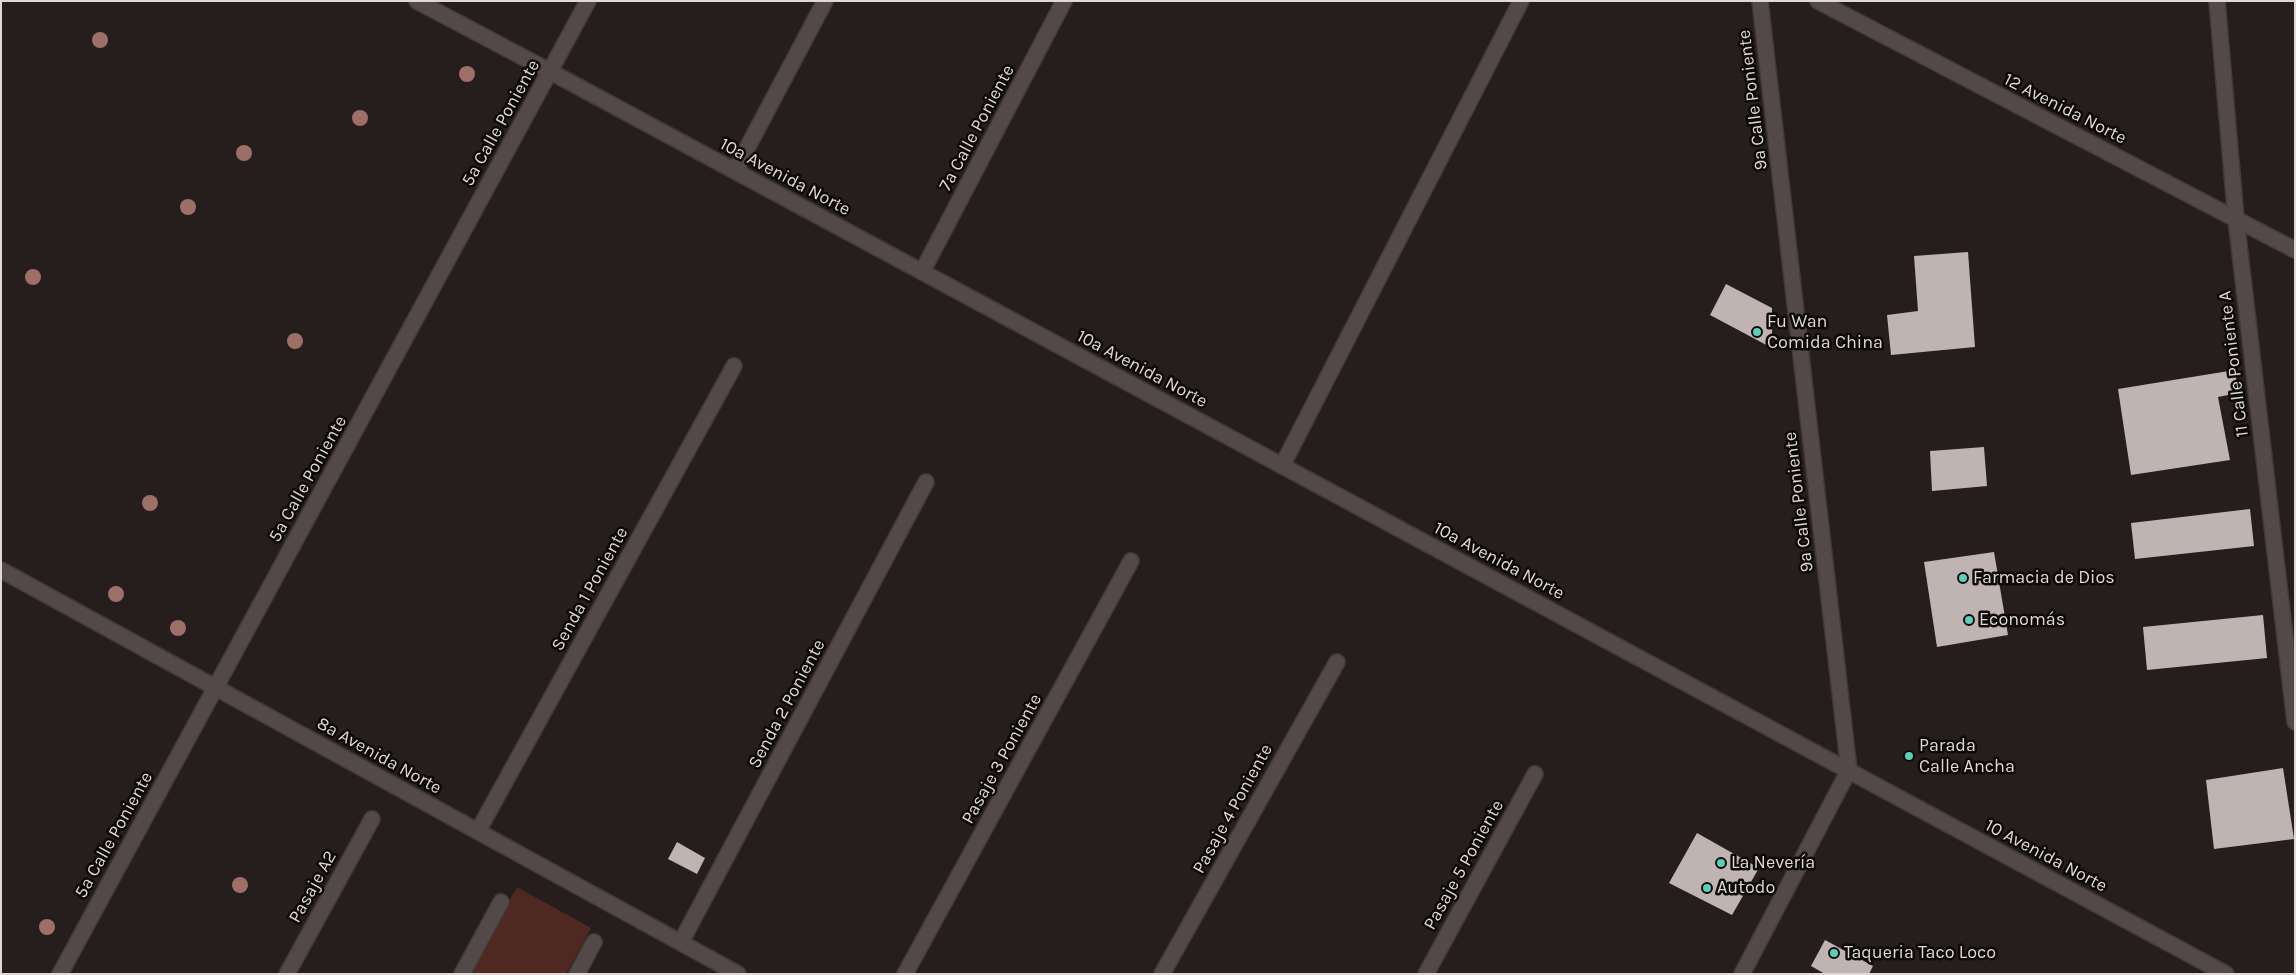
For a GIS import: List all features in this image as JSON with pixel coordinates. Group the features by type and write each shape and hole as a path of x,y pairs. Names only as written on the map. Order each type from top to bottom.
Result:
{"street":[{"name":"10a Avenida Norte","path":"417,1 1848,770"},
{"name":"5a Calle Poniente","path":"60,974 588,1"},
{"path":"735,172 825,1"},
{"name":"7a Calle Poniente","path":"922,272 1064,1"},
{"path":"1282,466 1521,1"},
{"name":"9a Calle Poniente","path":"1760,1 1848,770"},
{"name":"12 Avenida Norte","path":"1818,1 2295,250"},
{"name":"11 Calle Poniente A","path":"2217,1 2236,218 2295,722"},
{"name":"Senda 1 Poniente","path":"478,831 734,366"},
{"name":"Senda 2 Poniente","path":"681,942 926,482"},
{"name":"Pasaje 3 Poniente","path":"905,974 1131,561"},
{"name":"8a Avenida Norte","path":"1,570 738,974"},
{"name":"Pasaje 4 Poniente","path":"1162,974 1337,662"},
{"path":"1742,974 1848,770"},
{"name":"10 Avenida Norte","path":"1848,770 2226,974"},
{"name":"Pasaje 5 Poniente","path":"1426,974 1535,774"},
{"name":"Pasaje A2","path":"287,974 372,819"},
{"path":"462,974 501,902"},
{"path":"576,974 594,942"}],"shaded area":[{"path":"517,887 591,928 566,974 469,974"}],"building":[{"path":"1968,252 1975,347 1891,355 1887,315 1918,311 1914,256"},
{"name":"Fu Wan Comida China","path":"1726,284 1772,308 1772,348 1710,315"},
{"path":"2235,370 2238,393 2218,397 2230,460 2131,475 2118,389"},
{"path":"1984,447 1987,486 1932,491 1930,451"},
{"path":"2250,509 2254,546 2135,559 2131,523"},
{"path":"1994,552 2008,635 1937,647 1924,562"},
{"path":"2263,615 2267,658 2147,670 2143,627"},
{"path":"2283,768 2294,839 2214,849 2206,780"},
{"path":"1697,833 1759,868 1732,915 1669,883"},
{"path":"677,842 705,858 697,874 668,859"},
{"name":"Taqueria Taco Loco","path":"1825,940 1873,966 1869,974 1825,974 1811,966"}],"place":[{"name":"Fu Wan Comida China","path":"1757,332"},
{"name":"Farmacia de Dios","path":"1963,578"},
{"name":"Economás","path":"1969,620"},
{"name":"Parada Calle Ancha","path":"1909,756"},
{"name":"La Nevería","path":"1721,863"},
{"name":"Autodo","path":"1707,888"},
{"name":"Taqueria Taco Loco","path":"1834,953"}]}
